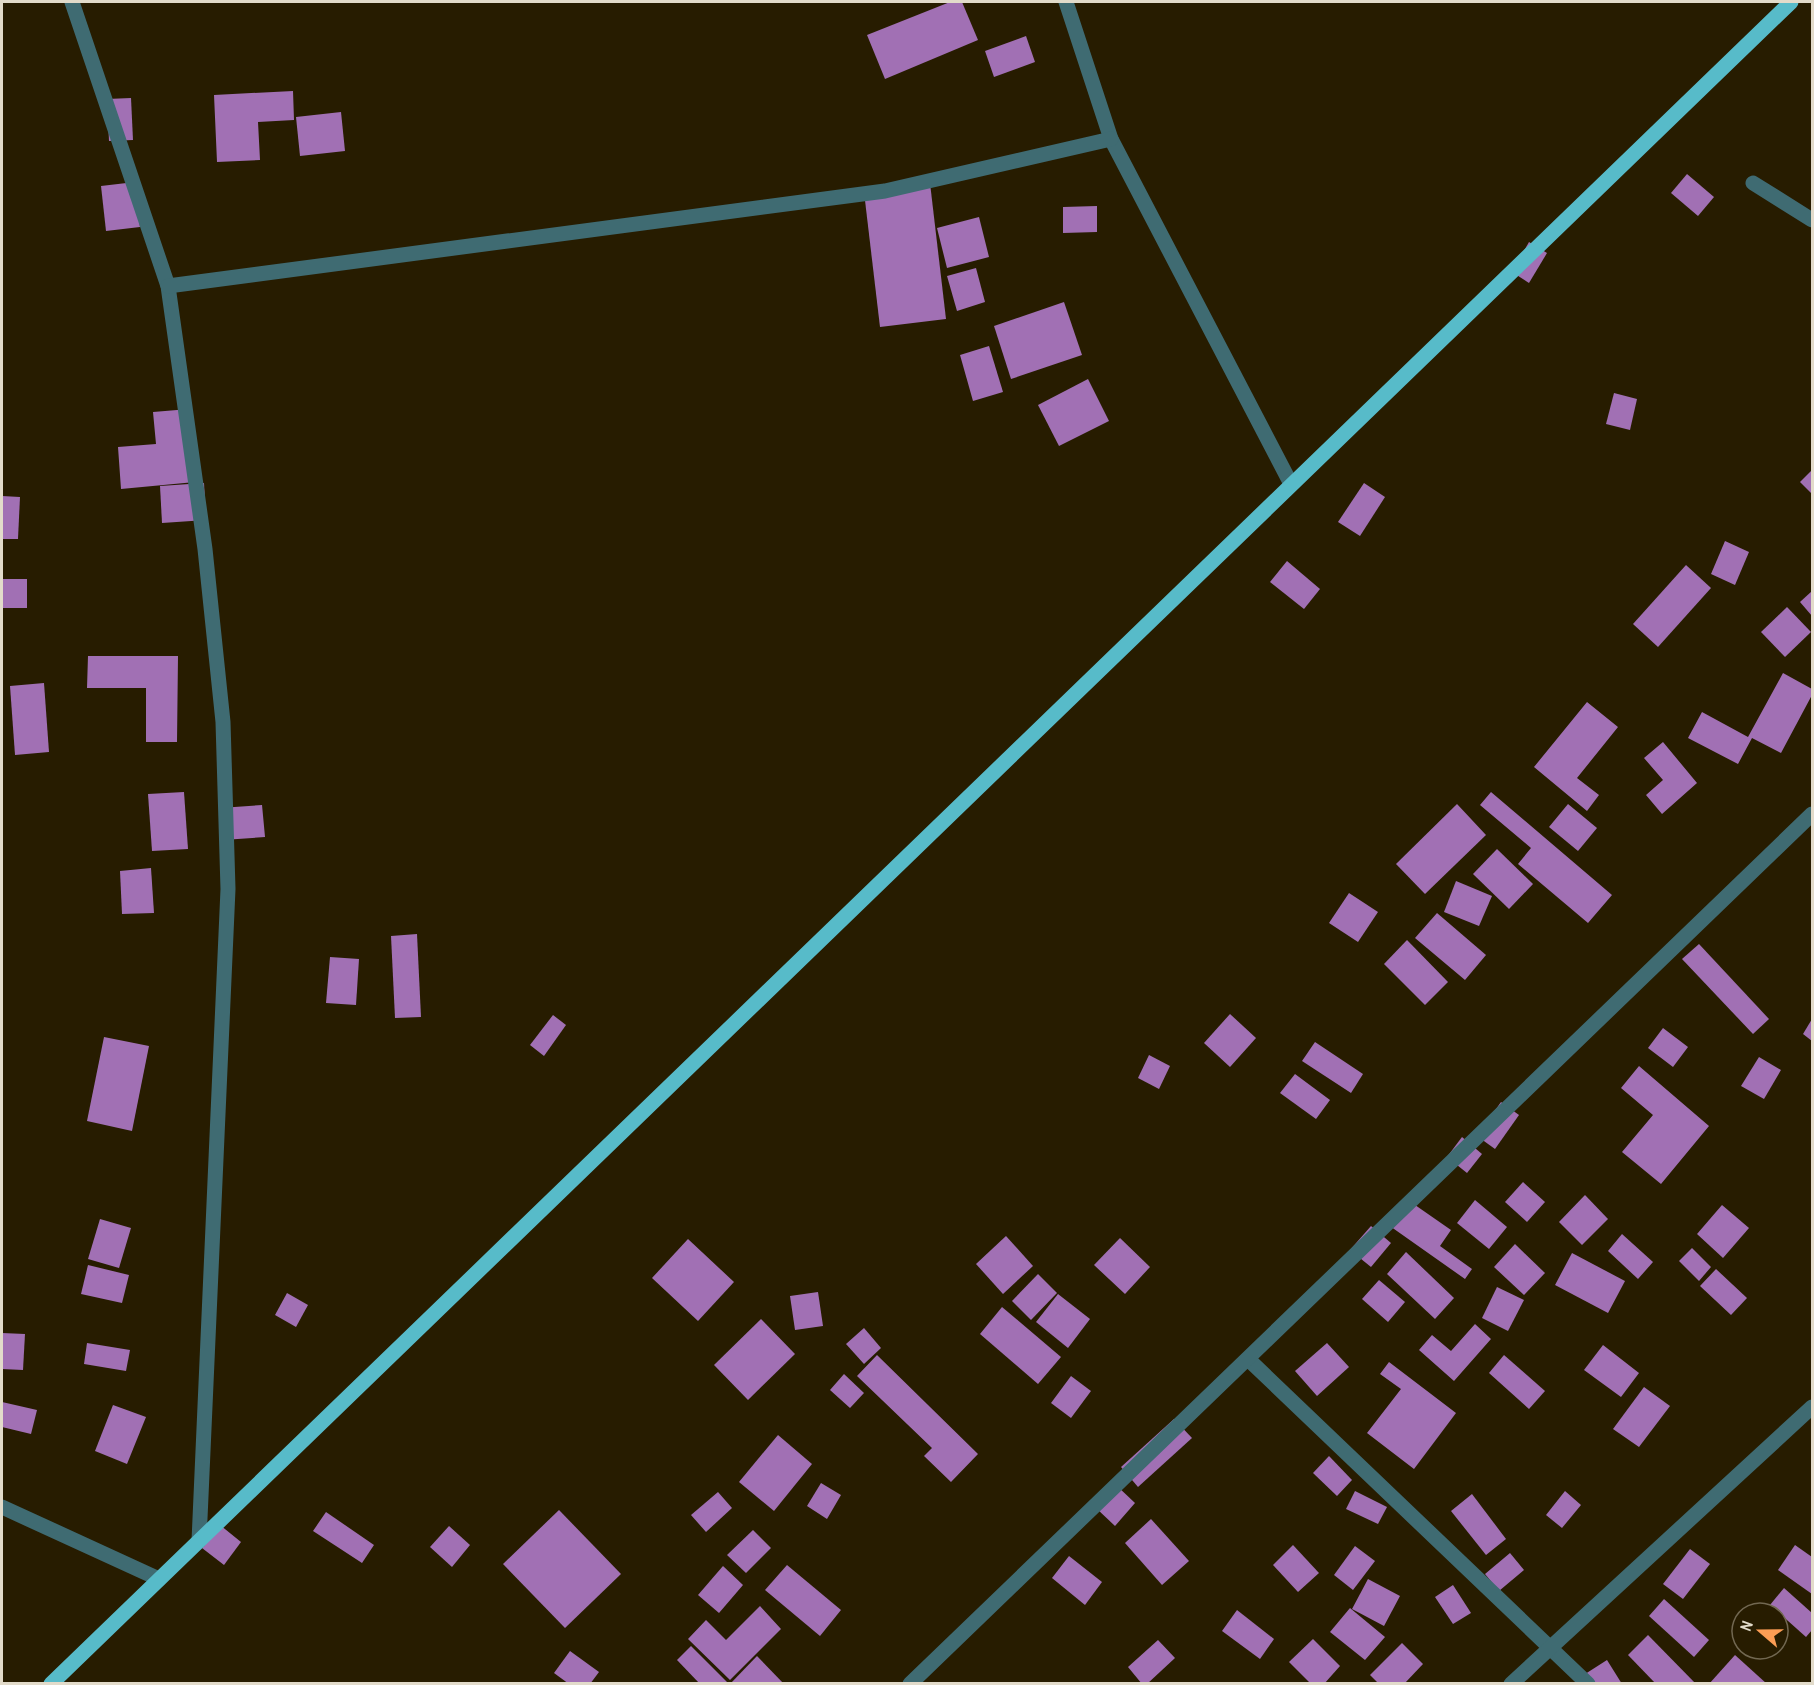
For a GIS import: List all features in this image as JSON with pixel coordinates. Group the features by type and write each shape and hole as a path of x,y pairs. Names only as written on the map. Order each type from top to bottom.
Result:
{"main road":[{"path":"51,1683 1791,2"}],"street":[{"path":"72,2 168,286 205,549 223,722 228,889 199,1541"},
{"path":"1066,2 1111,139 1291,484"},
{"path":"168,286 885,191 1111,139"},
{"path":"1753,183 1812,220"},
{"path":"910,1683 1812,814"},
{"path":"1248,1359 1588,1683"},
{"path":"1511,1683 1812,1407"},
{"path":"2,1507 159,1579"}],"building":[{"path":"950,2 962,2 978,40 885,79 867,35"},
{"path":"1026,36 1035,62 994,77 985,51"},
{"path":"293,91 294,120 258,122 260,160 217,162 214,95"},
{"path":"131,98 133,140 109,141 107,99"},
{"path":"341,112 345,151 300,156 296,117"},
{"path":"1687,174 1714,197 1698,216 1671,193"},
{"path":"135,182 140,227 106,231 101,186"},
{"path":"930,183 946,319 880,327 864,192"},
{"path":"1097,206 1097,232 1063,233 1063,207"},
{"path":"979,217 989,257 947,268 937,228"},
{"path":"1529,242 1547,253 1529,283 1512,272"},
{"path":"976,268 985,302 957,311 947,276"},
{"path":"1064,302 1082,355 1011,379 994,326"},
{"path":"989,346 1003,392 973,401 960,355"},
{"path":"1088,379 1109,421 1059,446 1038,405"},
{"path":"1614,393 1637,399 1630,430 1606,424"},
{"path":"189,409 195,482 121,489 118,447 156,444 153,412"},
{"path":"1812,470 1812,494 1800,482"},
{"path":"204,483 206,520 162,523 160,486"},
{"path":"1364,483 1385,497 1360,536 1338,522"},
{"path":"2,496 20,497 18,539 2,539"},
{"path":"1725,541 1749,552 1735,585 1711,574"},
{"path":"1287,561 1320,589 1304,609 1270,582"},
{"path":"1686,565 1711,588 1658,647 1633,624"},
{"path":"2,579 27,579 27,608 2,608"},
{"path":"1812,591 1812,616 1800,602"},
{"path":"1787,607 1811,632 1785,657 1761,632"},
{"path":"88,656 178,656 177,742 146,742 146,688 87,688"},
{"path":"1783,673 1812,689 1812,695 1781,753 1752,738 1738,764 1688,738 1702,712 1748,737"},
{"path":"44,683 49,752 15,755 10,686"},
{"path":"1587,702 1618,727 1577,778 1599,795 1587,811 1534,767"},
{"path":"1663,742 1697,783 1662,814 1646,795 1663,780 1644,758"},
{"path":"184,792 188,849 152,851 148,794"},
{"path":"1491,792 1612,895 1588,923 1518,864 1531,848 1480,805"},
{"path":"1457,804 1486,835 1425,894 1396,864"},
{"path":"1568,804 1597,828 1578,851 1549,827"},
{"path":"262,805 265,837 223,840 220,808"},
{"path":"1497,849 1533,884 1509,909 1473,874"},
{"path":"151,868 154,913 122,914 120,871"},
{"path":"1456,881 1492,896 1479,926 1444,912"},
{"path":"1349,893 1378,912 1358,942 1329,923"},
{"path":"1437,913 1486,955 1465,980 1415,938"},
{"path":"417,934 421,1017 395,1018 391,936"},
{"path":"1407,940 1448,982 1425,1005 1384,964"},
{"path":"1699,944 1769,1019 1753,1034 1682,959"},
{"path":"330,957 359,959 356,1005 326,1003"},
{"path":"1230,1014 1256,1038 1230,1067 1204,1043"},
{"path":"553,1015 566,1025 544,1056 530,1045"},
{"path":"1812,1019 1812,1041 1803,1034"},
{"path":"1663,1028 1688,1047 1673,1067 1648,1048"},
{"path":"104,1037 149,1046 132,1131 87,1121"},
{"path":"1315,1042 1363,1074 1351,1093 1302,1061"},
{"path":"1149,1055 1170,1066 1159,1089 1138,1078"},
{"path":"1759,1057 1781,1070 1764,1099 1741,1086"},
{"path":"1639,1066 1709,1126 1661,1184 1622,1152 1653,1115 1621,1088"},
{"path":"1295,1074 1330,1100 1316,1119 1280,1093"},
{"path":"1501,1102 1519,1115 1495,1149 1477,1136"},
{"path":"1462,1137 1482,1154 1467,1173 1447,1157"},
{"path":"1523,1182 1545,1202 1527,1222 1505,1202"},
{"path":"1585,1195 1608,1219 1582,1245 1559,1222"},
{"path":"1405,1198 1451,1230 1440,1246 1472,1269 1465,1279 1387,1224"},
{"path":"1475,1200 1507,1227 1489,1249 1457,1223"},
{"path":"1722,1205 1749,1228 1723,1258 1697,1234"},
{"path":"100,1219 131,1228 119,1268 88,1259"},
{"path":"1371,1226 1391,1243 1371,1267 1350,1250"},
{"path":"1622,1234 1653,1262 1638,1279 1608,1251"},
{"path":"1006,1236 1033,1266 1003,1294 976,1264"},
{"path":"1120,1238 1150,1267 1125,1294 1094,1265"},
{"path":"688,1239 734,1282 698,1321 652,1278"},
{"path":"1515,1244 1545,1273 1524,1295 1494,1267"},
{"path":"1692,1248 1711,1267 1699,1281 1679,1261"},
{"path":"1406,1252 1454,1298 1435,1319 1387,1274"},
{"path":"1572,1253 1625,1281 1608,1313 1555,1285"},
{"path":"88,1265 129,1275 122,1303 81,1294"},
{"path":"1716,1269 1747,1298 1731,1315 1700,1286"},
{"path":"1038,1274 1057,1293 1031,1320 1012,1301"},
{"path":"1379,1280 1405,1302 1388,1322 1362,1299"},
{"path":"1497,1287 1524,1300 1508,1331 1482,1318"},
{"path":"818,1292 823,1326 795,1330 790,1296"},
{"path":"287,1293 308,1305 296,1327 275,1315"},
{"path":"1058,1294 1090,1319 1068,1348 1036,1322"},
{"path":"1002,1307 1061,1357 1038,1384 980,1334"},
{"path":"761,1319 795,1354 748,1400 714,1365"},
{"path":"1475,1324 1491,1339 1454,1381 1419,1350 1432,1335 1451,1351"},
{"path":"864,1328 881,1348 864,1364 846,1344"},
{"path":"2,1333 25,1334 23,1370 2,1369"},
{"path":"87,1343 130,1350 126,1371 84,1364"},
{"path":"1327,1343 1349,1367 1317,1396 1295,1371"},
{"path":"1603,1345 1639,1373 1621,1397 1584,1370"},
{"path":"877,1355 978,1454 951,1482 924,1456 932,1448 857,1376"},
{"path":"1504,1355 1545,1391 1529,1409 1489,1373"},
{"path":"1389,1362 1456,1413 1414,1469 1367,1433 1401,1389 1380,1374"},
{"path":"844,1374 864,1393 850,1408 830,1390"},
{"path":"1071,1376 1091,1391 1071,1418 1051,1403"},
{"path":"1644,1387 1670,1406 1639,1447 1613,1429"},
{"path":"2,1402 37,1410 31,1434 2,1427"},
{"path":"113,1405 146,1417 127,1464 95,1451"},
{"path":"1174,1419 1192,1438 1138,1487 1121,1467"},
{"path":"778,1435 812,1464 774,1511 739,1482"},
{"path":"1329,1456 1352,1480 1337,1496 1313,1473"},
{"path":"821,1483 841,1495 827,1519 807,1506"},
{"path":"1116,1485 1135,1503 1115,1526 1096,1508"},
{"path":"1355,1491 1387,1507 1378,1524 1346,1509"},
{"path":"1565,1491 1581,1505 1562,1528 1546,1515"},
{"path":"718,1492 732,1508 706,1532 691,1515"},
{"path":"1472,1494 1506,1539 1486,1555 1451,1511"},
{"path":"559,1510 621,1574 565,1628 503,1564"},
{"path":"326,1512 374,1545 362,1563 313,1531"},
{"path":"1151,1519 1189,1561 1162,1585 1125,1543"},
{"path":"220,1525 241,1542 224,1565 202,1548"},
{"path":"449,1526 470,1545 452,1567 430,1547"},
{"path":"753,1530 771,1548 746,1573 727,1555"},
{"path":"1293,1545 1319,1573 1298,1592 1273,1565"},
{"path":"1795,1545 1812,1557 1812,1594 1778,1570"},
{"path":"1355,1546 1375,1561 1353,1590 1334,1575"},
{"path":"1690,1549 1710,1564 1683,1599 1663,1584"},
{"path":"1510,1553 1524,1570 1499,1591 1485,1574"},
{"path":"1069,1556 1102,1582 1085,1605 1052,1578"},
{"path":"787,1565 841,1610 820,1636 765,1590"},
{"path":"723,1566 743,1585 719,1613 698,1595"},
{"path":"1368,1579 1400,1596 1384,1626 1352,1609"},
{"path":"1453,1585 1471,1613 1453,1624 1435,1597"},
{"path":"1784,1588 1812,1613 1812,1630 1806,1637 1790,1623 1790,1601 1773,1601"},
{"path":"1664,1599 1709,1640 1694,1657 1649,1616"},
{"path":"760,1606 781,1629 730,1680 688,1639 706,1620 726,1640"},
{"path":"1350,1608 1385,1637 1365,1660 1330,1632"},
{"path":"1237,1610 1274,1639 1260,1659 1222,1631"},
{"path":"1648,1635 1696,1684 1656,1684 1628,1655"},
{"path":"1313,1639 1340,1666 1324,1684 1311,1684 1289,1662"},
{"path":"1158,1640 1175,1658 1147,1684 1142,1684 1128,1667"},
{"path":"1402,1643 1423,1664 1404,1684 1379,1684 1370,1675"},
{"path":"691,1646 729,1684 700,1684 677,1660"},
{"path":"570,1651 599,1672 590,1684 569,1684 554,1673"},
{"path":"757,1656 784,1684 730,1684"},
{"path":"1607,1660 1622,1684 1587,1684 1582,1676"},
{"path":"1730,1661 1742,1661 1767,1684 1709,1684"}]}
